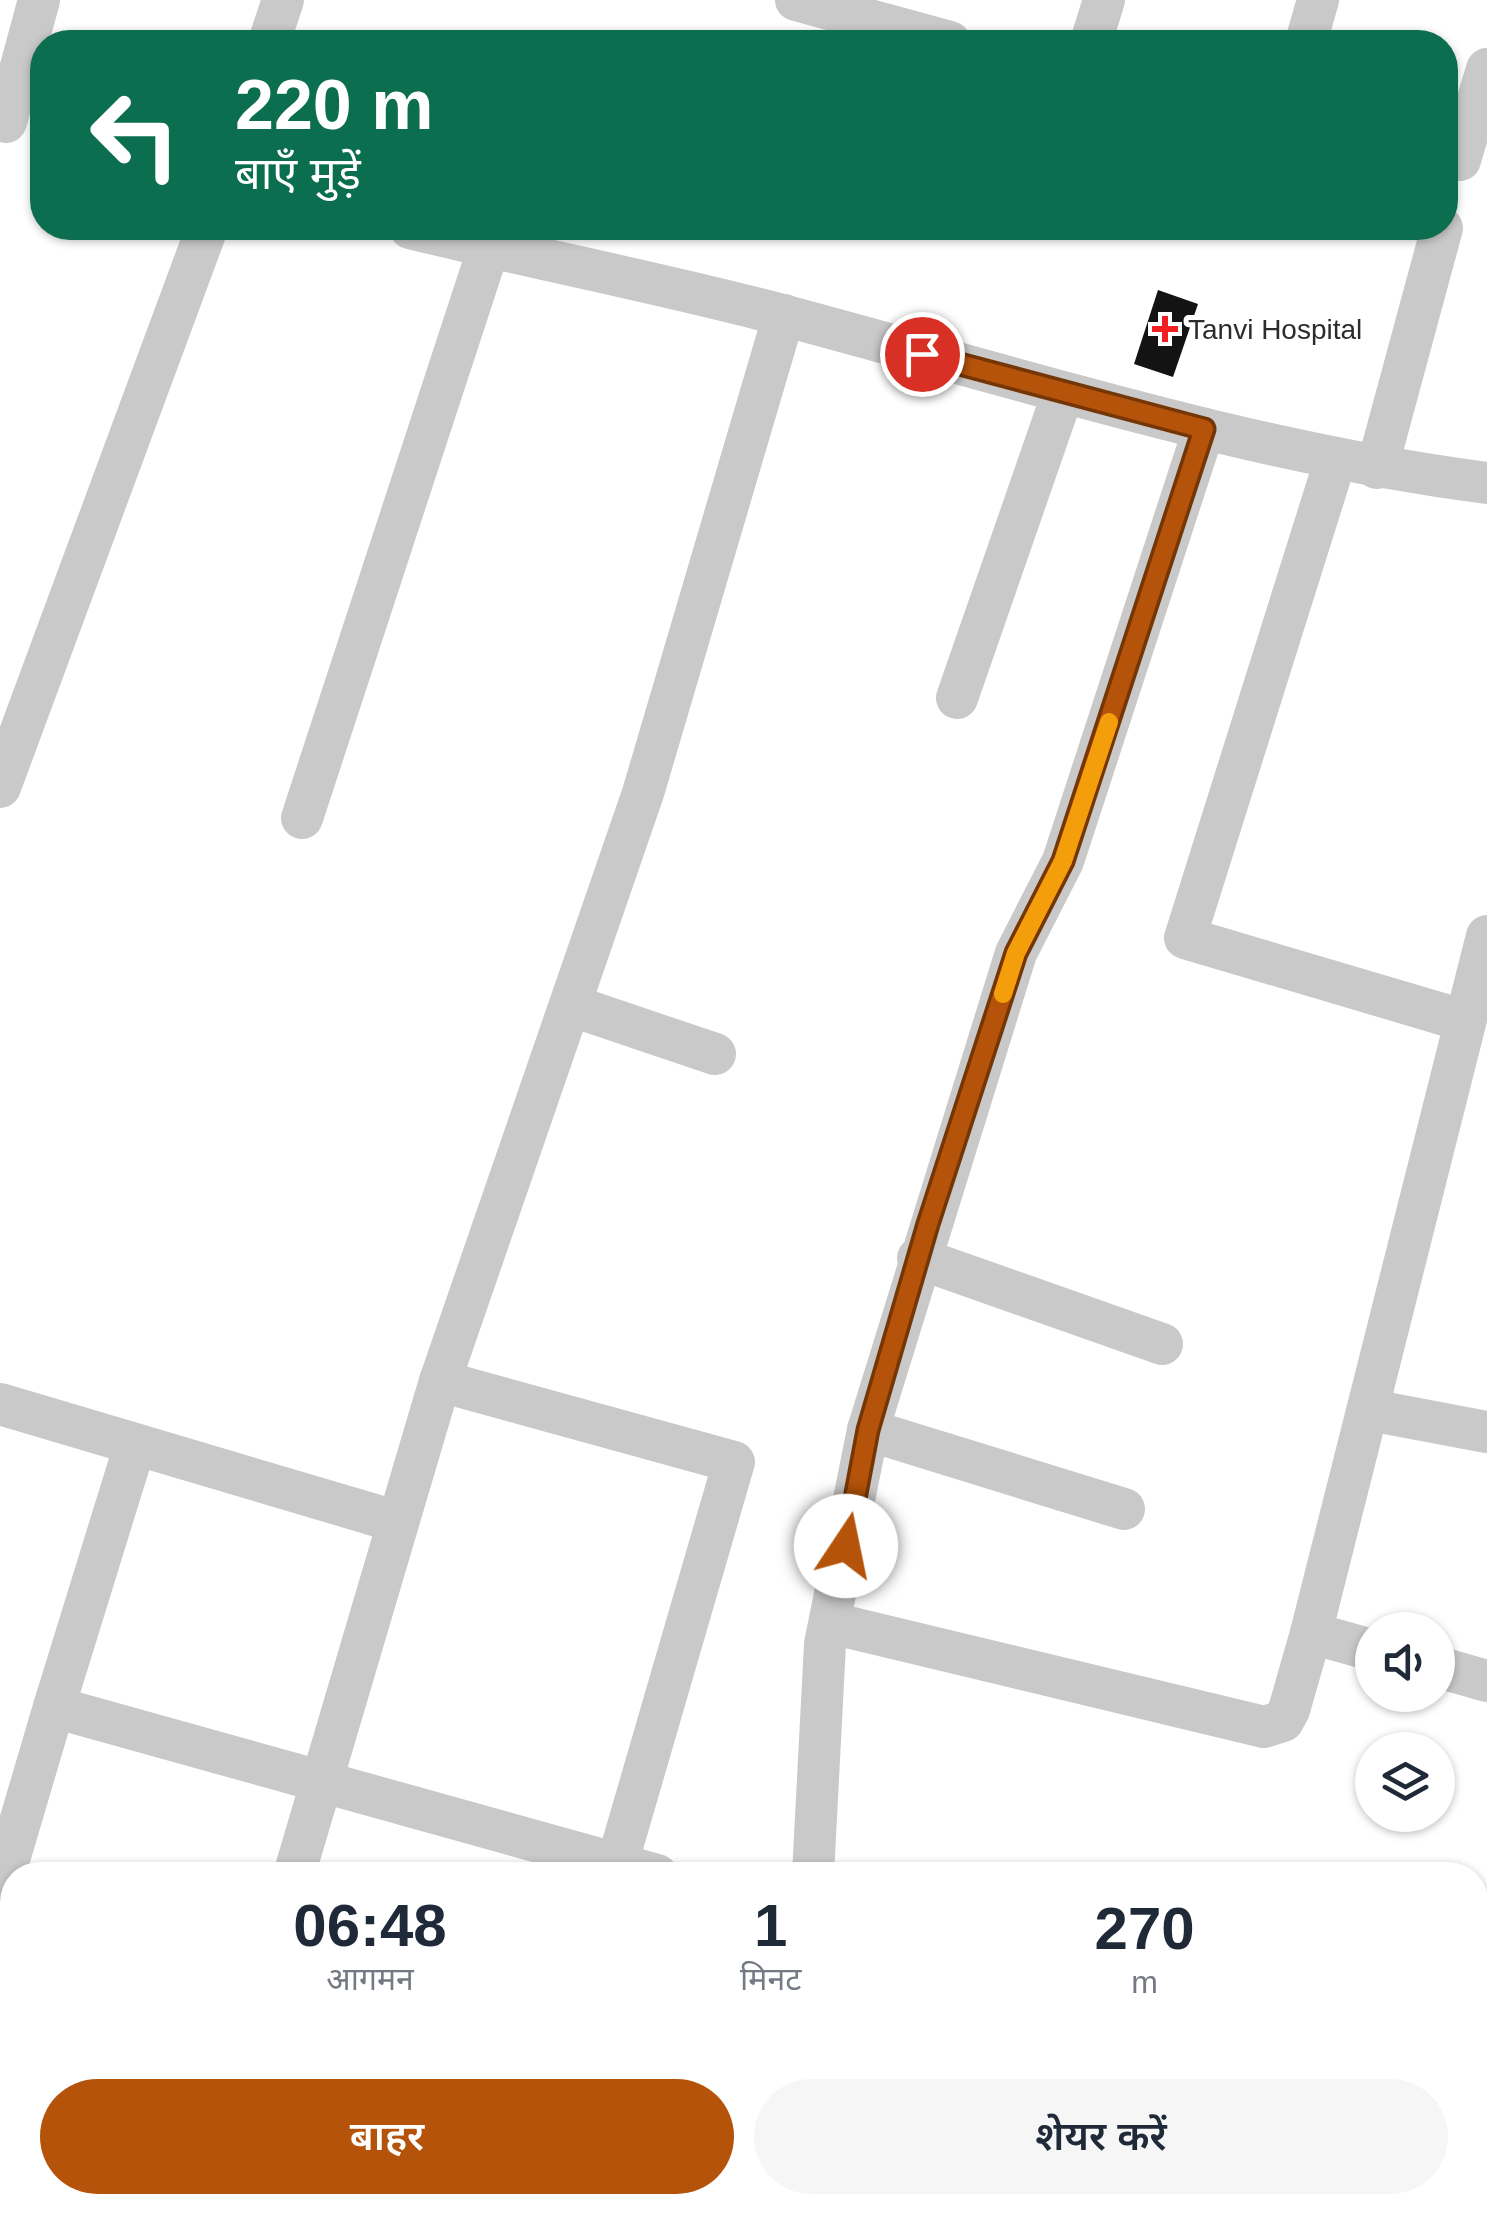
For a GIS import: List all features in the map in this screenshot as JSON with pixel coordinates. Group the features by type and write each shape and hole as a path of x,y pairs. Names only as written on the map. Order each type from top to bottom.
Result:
{"street":[{"path":"33,30 39,0"},
{"path":"273,30 283,0"},
{"path":"796,0 906,30"},
{"path":"1095,30 1104,0"},
{"path":"1309,30 1318,0"},
{"path":"16,124 30,49"},
{"path":"1458,143 1487,69"},
{"path":"0,787 203,240"},
{"path":"459,240 784,315 1204,429 1377,468 1487,483"},
{"path":"1377,468 1439,240"},
{"path":"302,818 488,247"},
{"path":"298,1862 440,1381 643,793 784,315"},
{"path":"957,698 1063,392"},
{"path":"814,1862 825,1644 868,1430 918,1258 1016,953 1063,861 1204,429"},
{"path":"1336,458 1184,938 1462,1020"},
{"path":"831,1622 1264,1728 1283,1721 1312,1634 1370,1410 1468,1103 1462,1020 1487,936"},
{"path":"570,1006 715,1054"},
{"path":"918,1258 1162,1344"},
{"path":"440,1381 734,1462 639,1862"},
{"path":"0,1404 398,1522"},
{"path":"1370,1410 1487,1432"},
{"path":"868,1430 1124,1508"},
{"path":"4,1862 11,1810 54,1707 135,1444"},
{"path":"1312,1634 1355,1645"},
{"path":"1455,1673 1487,1681"},
{"path":"54,1707 609,1862"}],"building":[{"path":"1158,290 1198,304 1173,377 1134,364"}],"slow traffic":[{"path":"1003,994 1016,953 1063,861 1109,722"}],"place":[{"name":"Tanvi Hospital","path":"1165,329"}],"route":[{"path":"846,1546 868,1430 928,1224 1016,953 1063,861 1204,429 922,354"}]}
